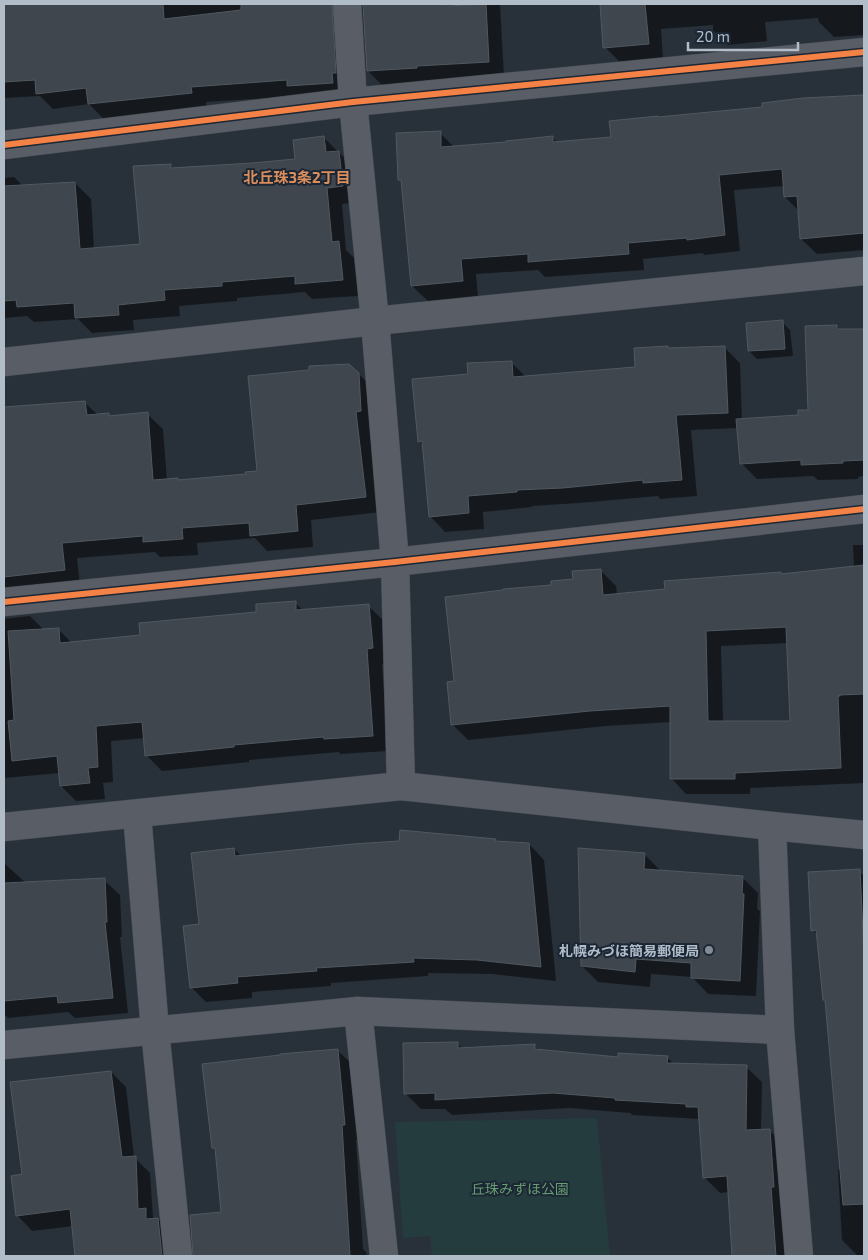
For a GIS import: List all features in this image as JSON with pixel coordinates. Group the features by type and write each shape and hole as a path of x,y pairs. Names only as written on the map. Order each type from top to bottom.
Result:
{"street":[{"path":"347,4 353,102 375,321 395,562 401,786"},
{"path":"4,145 353,102 864,52"},
{"path":"4,362 375,321 864,271"},
{"path":"4,602 395,562 864,509"},
{"path":"4,827 401,786 864,835"},
{"path":"137,814 154,1030 178,1256"},
{"path":"772,826 780,1030 799,1256"},
{"path":"4,1045 358,1010 780,1030"},
{"path":"358,1010 384,1256"}],"green space":[{"name":"丘珠みずほ公園","path":"597,1118 610,1256 432,1256 430,1236 403,1238 395,1122"}],"building":[{"path":"4,4 163,4 164,19 241,10 241,4 332,4 336,73 332,73 333,83 287,86 287,80 191,87 192,93 88,104 86,88 36,94 35,80 4,82"},
{"path":"363,4 448,4 448,6 486,4 489,62 367,71"},
{"path":"600,4 645,4 649,44 603,48"},
{"path":"864,95 864,233 800,239 797,196 784,197 782,169 719,175 725,235 687,240 687,238 628,243 629,254 528,262 528,254 461,259 463,281 411,286 401,180 398,180 396,133 441,131 441,147 553,136 553,142 611,137 609,121 762,107 762,103 803,98"},
{"path":"324,136 326,152 339,151 343,186 327,188 332,242 339,241 343,280 295,284 295,276 222,282 222,286 164,290 165,300 118,305 119,315 75,318 74,303 17,307 16,300 4,301 4,186 75,182 80,249 140,244 133,166 171,164 171,168 295,159 293,140"},
{"path":"783,320 785,349 748,351 746,323"},
{"path":"837,325 837,329 864,329 864,460 801,465 801,460 740,464 736,419 798,415 798,410 808,410 805,326"},
{"path":"668,346 668,348 725,346 728,413 676,415 682,480 643,483 643,480 563,488 517,490 517,492 468,496 469,513 429,517 422,441 418,442 412,379 468,374 467,363 512,361 513,377 635,367 634,348"},
{"path":"349,364 359,373 361,411 356,412 366,497 296,505 298,531 250,536 249,523 182,528 183,539 143,542 143,536 62,543 65,570 4,577 4,407 85,401 87,415 109,413 109,416 148,412 153,480 178,478 178,480 246,474 245,472 257,471 248,376 309,370 309,366"},
{"path":"864,565 864,694 838,696 841,768 735,773 735,779 670,779 670,706 590,711 451,725 447,682 454,681 445,597 551,585 551,581 573,579 572,571 601,569 603,595 665,589 664,581 781,572 781,574","holes":["786,627 790,721 708,721 706,631"]},
{"path":"296,601 296,610 369,604 373,648 367,649 373,736 324,739 323,737 145,756 142,722 96,726 98,767 88,768 90,783 60,786 57,756 12,761 8,721 14,720 8,631 59,628 60,643 140,635 139,623 256,612 256,604"},
{"path":"400,830 529,843 541,967 477,960 413,958 414,962 316,968 317,971 237,977 238,983 190,988 183,926 199,924 191,853 234,848 235,856 399,841"},
{"path":"578,848 645,853 644,869 743,876 742,894 744,894 740,981 691,978 691,963 636,959 635,972 581,966"},
{"path":"860,869 864,956 864,1204 843,1205 825,1000 823,1000 816,930 811,931 808,872"},
{"path":"105,878 107,922 105,922 113,998 58,1003 57,996 4,1001 4,883"},
{"path":"458,1042 458,1048 535,1044 535,1049 618,1057 618,1053 668,1056 667,1063 747,1065 746,1130 770,1129 774,1187 771,1187 776,1256 732,1256 727,1176 703,1178 698,1107 686,1107 686,1104 615,1100 615,1098 553,1093 435,1100 435,1093 404,1094 403,1043"},
{"path":"338,1049 345,1125 342,1125 350,1256 193,1256 190,1215 221,1212 215,1148 212,1148 202,1064"},
{"path":"111,1071 122,1157 136,1156 138,1209 146,1208 146,1219 158,1218 162,1256 75,1256 70,1209 16,1216 11,1176 22,1174 10,1082"}],"cycle path":[{"path":"4,145 353,102 864,52"},
{"path":"4,602 395,562 864,509"}],"place":[{"name":"札幌みづほ簡易郵便局","path":"709,950"}],"district":[{"name":"北丘珠3条2丁目","path":"297,177"}]}
